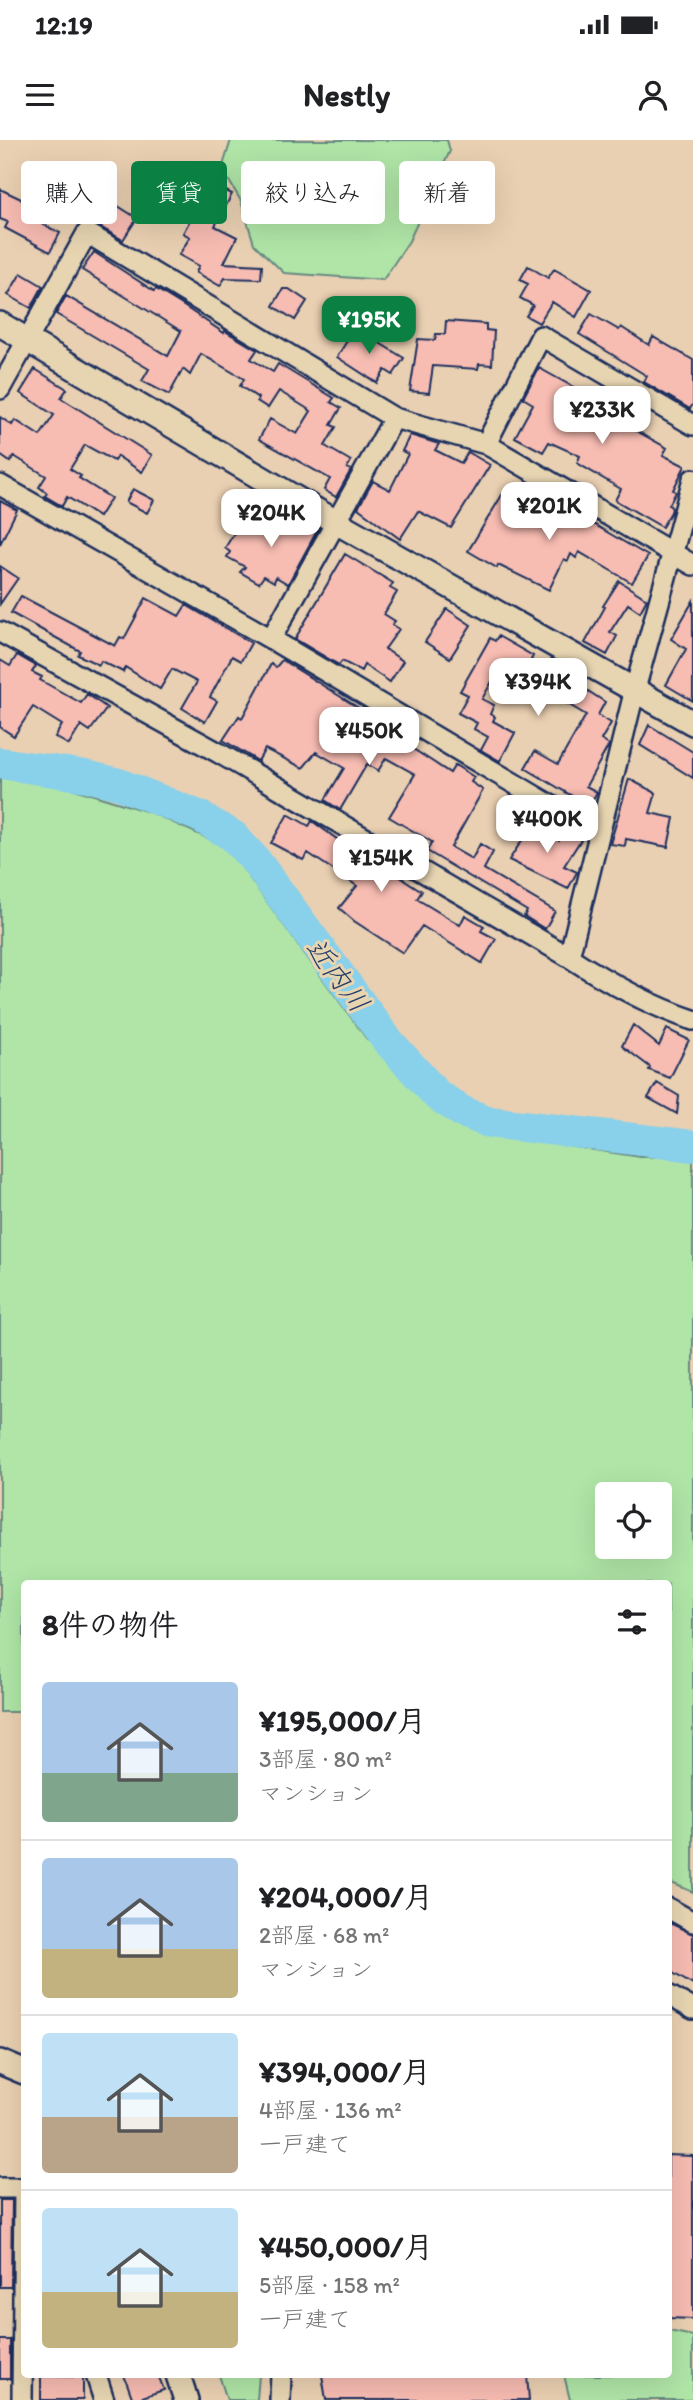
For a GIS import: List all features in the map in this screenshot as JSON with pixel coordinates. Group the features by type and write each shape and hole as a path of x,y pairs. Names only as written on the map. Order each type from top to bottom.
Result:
{"street":[{"path":"0,389 87,233 394,418 486,444 693,565"},
{"path":"0,324 336,522 693,723"},
{"path":"486,444 541,336 693,425"},
{"path":"271,639 394,418"},
{"path":"569,957 635,689 693,479"},
{"path":"0,485 271,639 598,834"},
{"path":"0,632 219,753 569,957 605,981 657,1008 693,1020"},
{"path":"672,1910 693,1922"},
{"path":"672,1997 693,2009"},
{"path":"0,2062 21,2071"},
{"path":"0,2188 21,2188"},
{"path":"22,2378 22,2400"},
{"path":"97,2378 104,2400"},
{"path":"179,2378 186,2400"},
{"path":"280,2400 281,2378"}],"green space":[{"path":"231,140 447,140 450,151 445,161 399,161 399,224 417,224 409,241 383,280 284,273 254,244 248,224 385,224 385,161 241,161 241,201 227,177 227,161 224,161"},
{"path":"0,749 68,787 152,813 227,847 366,1038 486,1134 641,1157 693,1156 693,1892 672,1883 672,1580 21,1580 21,1712 0,1712"},
{"path":"672,2332 693,2336 693,2400 570,2400 565,2378 672,2378"},
{"path":"220,2378 259,2378 257,2400 227,2400"}],"building":[{"path":"0,189 21,199 21,224 42,224 60,233 50,252 5,228 8,222 0,219"},
{"path":"117,205 131,214 131,224 133,224 123,240 95,224 117,224"},
{"path":"188,224 216,224 215,226 237,237 224,263 262,265 261,279 225,278 220,286 196,272 199,266 179,255 190,237 183,233"},
{"path":"94,252 154,291 156,289 224,333 225,331 257,350 251,359 273,372 278,364 334,398 331,402 341,408 331,425 336,427 325,446 351,461 347,468 351,470 336,497 324,490 330,479 259,439 270,419 297,434 311,411 279,391 268,408 240,386 244,379 201,354 190,375 183,369 169,395 142,381 149,369 56,314 66,296 168,356 181,331 82,270"},
{"path":"528,266 548,278 554,269 591,290 576,317 552,302 539,323 526,316 533,305 520,298 528,284 520,280"},
{"path":"21,273 43,286 31,308 8,295"},
{"path":"283,289 289,289 307,301 295,320 273,306"},
{"path":"591,314 619,330 621,327 649,345 653,337 693,360 693,404 690,409 644,382 647,376 579,334"},
{"path":"446,321 486,324 486,330 494,331 492,365 479,364 478,369 433,366 429,393 410,391 418,339 435,340 436,334 445,334"},
{"path":"355,328 404,358 393,375 385,370 377,383 337,357"},
{"path":"539,368 584,393 581,400 667,448 663,455 685,466 673,490 676,492 669,505 671,512 662,527 615,500 621,489 577,463 580,456 549,442 543,452 515,437 533,404 523,398"},
{"path":"35,369 67,389 61,398 152,455 142,472 117,456 114,461 85,445 70,469 81,476 79,478 111,498 99,517 67,497 62,506 45,496 47,493 39,487 46,476 14,456 10,462 0,455 0,417 12,425 15,420 40,436 54,415 20,393"},
{"path":"410,435 439,444 435,450 461,463 468,452 490,465 451,528 418,511 400,539 358,508 373,481 390,490 408,454 402,451"},
{"path":"133,489 154,500 147,513 126,502"},
{"path":"542,494 648,556 632,583 579,552 576,558 571,554 568,561 564,559 549,590 498,565 497,568 468,551 502,495 532,514"},
{"path":"0,501 17,510 0,544"},
{"path":"291,512 318,529 288,584 276,577 274,582 264,576 259,583 240,572 245,567 227,557 230,552 225,548 239,525 246,526 251,519 278,534"},
{"path":"345,554 393,583 390,588 397,592 384,614 395,621 392,625 399,629 385,649 403,661 390,682 364,665 361,671 342,661 339,665 295,639"},
{"path":"0,566 18,578 0,604"},
{"path":"619,581 647,599 640,612 628,604 610,632 617,636 607,655 585,643"},
{"path":"21,596 115,646 120,637 124,639 146,598 179,616 186,605 251,643 241,661 232,656 210,697 217,701 205,722 182,708 197,682 172,669 160,689 125,667 123,672 101,661 99,665 78,655 80,651 11,613"},
{"path":"693,601 693,701 666,685 686,649 671,639"},
{"path":"447,609 471,625 450,658 425,642"},
{"path":"498,636 533,656 531,660 565,683 568,678 605,702 598,715 611,723 601,740 609,745 586,786 597,792 589,806 525,768 535,751 558,764 586,715 546,691 537,705 526,697 531,689 524,685 527,681 501,666 482,699 494,705 490,714 495,717 493,721 515,733 500,761 481,750 488,737 474,729 477,723 458,713 468,695 460,691 490,638 495,641"},
{"path":"17,655 36,666 32,672 42,677 40,680 81,703 87,694 107,708 90,731 81,725 69,745 55,737 62,725 33,707 14,736 0,727 0,660 10,666"},
{"path":"282,660 365,712 363,715 391,731 395,727 411,737 407,745 450,773 455,765 474,777 471,782 483,790 451,847 472,859 480,844 493,852 484,869 555,911 545,929 524,916 527,911 427,851 432,842 389,817 415,774 386,758 378,771 367,764 340,810 325,800 344,768 316,752 303,768 265,749 258,761 223,740 239,716 242,718 271,664 276,667"},
{"path":"649,725 693,752 693,778 640,745"},
{"path":"629,779 656,793 650,813 674,818 668,847 626,839 625,846 610,844"},
{"path":"288,814 309,826 312,821 377,868 380,864 422,891 417,899 460,925 465,915 484,926 481,931 496,939 482,963 422,926 403,953 354,921 339,908 357,886 308,853 303,860 271,843"},
{"path":"534,822 559,840 566,829 582,838 564,866 577,872 568,889 509,860"},
{"path":"633,1025 659,1046 667,1029 689,1040 670,1078 649,1070 650,1067 622,1046"},
{"path":"657,1083 679,1096 677,1114 648,1098"},
{"path":"672,1924 693,1934 693,1985 672,1972"},
{"path":"672,2155 693,2156 693,2319 672,2318"},
{"path":"0,2200 12,2200 11,2287 0,2287"},
{"path":"0,2340 10,2340 10,2379 0,2379"},
{"path":"41,2378 83,2378 83,2400 41,2400"},
{"path":"125,2378 159,2378 164,2390 133,2400"},
{"path":"322,2378 527,2378 529,2400 326,2400"}],"waterway":[{"name":"近内川","path":"0,763 86,776 119,784 199,816 233,836 255,860 387,1040 437,1095 463,1112 489,1122 693,1146"}]}
